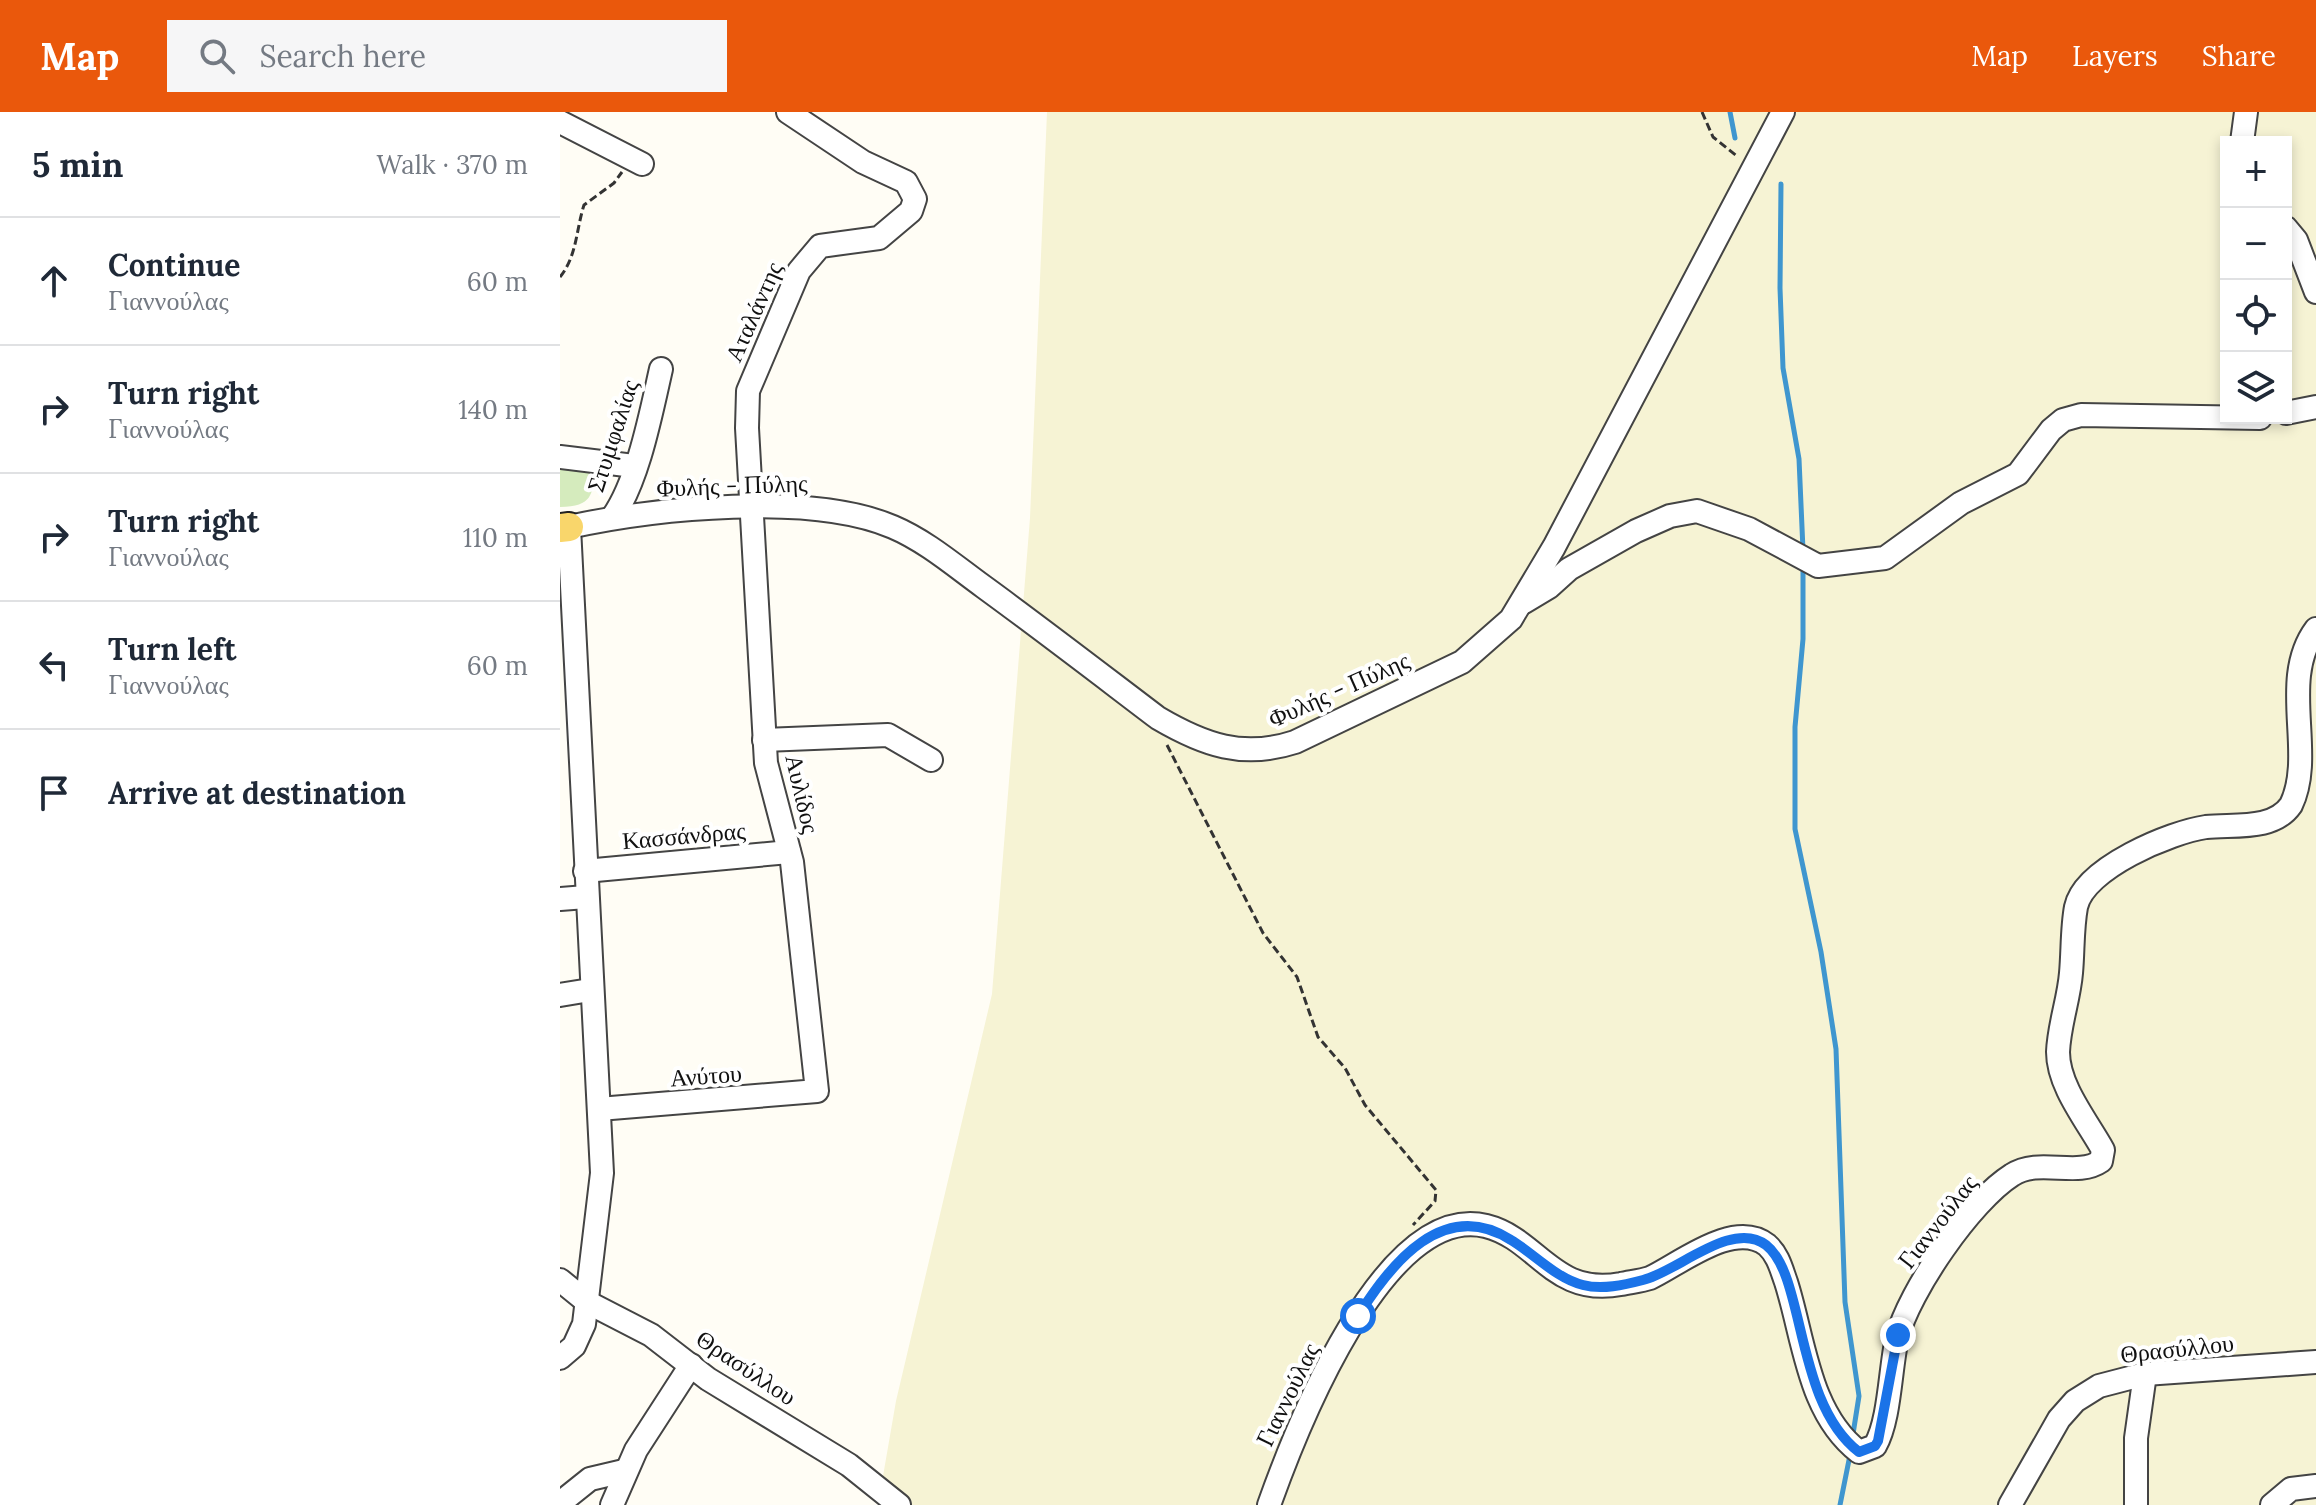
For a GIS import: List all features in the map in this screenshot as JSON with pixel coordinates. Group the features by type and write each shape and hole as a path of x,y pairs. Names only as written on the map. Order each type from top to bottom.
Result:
{"street":[{"name":"Αταλάντης","path":"752,507 748,391 799,271 815,249 826,244 879,238 911,211 915,199 911,187 893,174 863,162 788,112"},
{"name":"Φυλής - Πύλης","path":"565,528 612,518 752,507 835,510 895,528 927,545 1158,718 1213,746 1238,750 1277,748 1315,734 1462,662 1496,636 1523,602 1783,112"},
{"path":"2243,136 2246,112"},
{"path":"560,122 633,159"},
{"path":"2292,235 2316,292"},
{"name":"Στυμφαλίας","path":"612,518 621,505 646,433 661,369"},
{"path":"2292,412 2316,407"},
{"path":"1523,602 1601,550 1670,516 1697,511 1717,516 1818,566 1885,558 1961,503 2018,474 2051,430 2063,420 2081,415 2220,417"},
{"path":"560,457 634,466"},
{"name":"Αυλίδος","path":"752,507 766,763 789,852 817,1092"},
{"path":"560,1358 580,1336 601,1196 585,871 567,643 565,528"},
{"name":"Γιαννούλας","path":"1269,1505 1296,1433 1372,1293 1406,1253 1437,1233 1465,1225 1488,1226 1580,1285 1604,1287 1647,1279 1722,1242 1742,1237 1758,1239 1776,1255 1812,1381 1833,1422 1847,1442 1859,1452 1875,1446 1898,1335 1930,1266 1987,1198 2014,1173 2036,1166 2090,1166 2101,1161 2103,1150 2060,1072 2058,1051 2071,979 2076,904 2087,886 2103,870 2137,853 2183,833 2273,821 2290,807 2305,767 2302,657 2316,629"},
{"path":"764,740 888,735 931,760"},
{"name":"Κασσάνδρας","path":"585,871 789,852"},
{"path":"560,899 586,897"},
{"path":"560,995 590,990"},
{"name":"Ανύτου","path":"599,1109 817,1092"},
{"name":"Θρασύλλου","path":"560,1280 587,1302 651,1335 708,1379 849,1465 899,1505"},
{"name":"Θρασύλλου","path":"2010,1505 2050,1431 2068,1407 2099,1386 2145,1374 2316,1362"},
{"path":"612,1505 624,1471 691,1365"},
{"path":"2136,1505 2136,1438 2145,1374"},
{"path":"560,1503 590,1479 624,1471"},
{"path":"2272,1505 2291,1489 2316,1486"}],"path":[{"path":"1702,112 1713,137 1754,168"},
{"path":"560,277 569,265 584,205 622,173 633,159"},
{"path":"1158,718 1168,748 1238,887 1263,933 1297,977 1318,1037 1345,1068 1365,1105 1436,1190 1435,1201 1410,1232 1406,1253"}],"shaded area":[{"path":"1047,112 2316,112 2316,1505 878,1505 896,1401 992,994 1030,518"}],"green space":[{"path":"560,463 596,466 592,492 585,501 560,507"}],"waterway":[{"path":"1730,112 1735,138"},
{"path":"1781,184 1783,368 1799,459 1803,550"},
{"path":"1803,566 1803,639 1795,727 1795,829 1821,952 1836,1049 1845,1302 1859,1396 1853,1434"},
{"path":"1840,1505 1850,1455"}],"route":[{"path":"1358,1316 1388,1271 1406,1253 1437,1233 1465,1225 1488,1226 1580,1285 1604,1287 1647,1279 1722,1242 1742,1237 1758,1239 1776,1255 1812,1381 1833,1422 1847,1442 1859,1452 1875,1446 1878,1441 1898,1335"}]}
